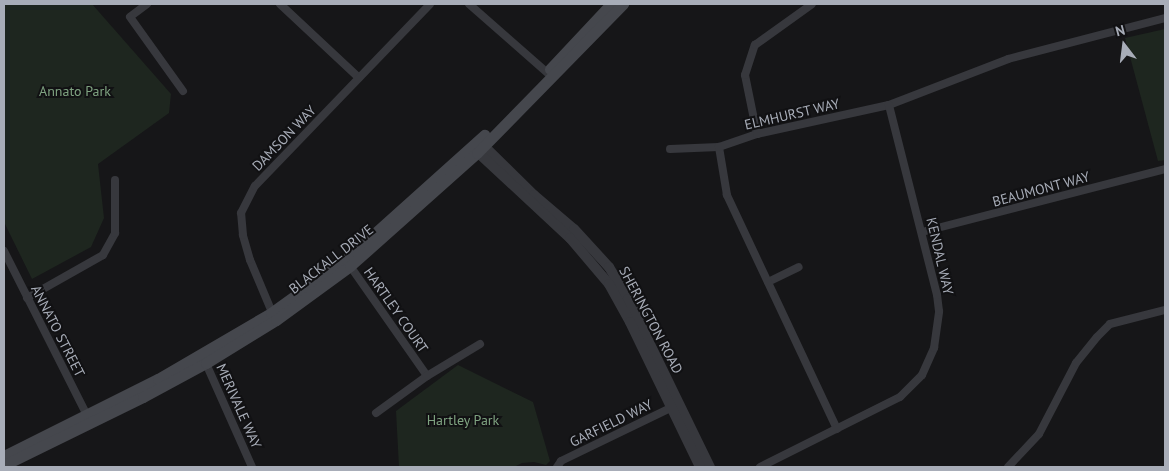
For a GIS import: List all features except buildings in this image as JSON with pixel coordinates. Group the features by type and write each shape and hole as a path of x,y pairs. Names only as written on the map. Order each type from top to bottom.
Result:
{"main road":[{"name":"BLACKALL DRIVE","path":"549,75 611,4"},
{"name":"BLACKALL DRIVE","path":"4,465 204,359 273,316 348,263 478,146 623,4"},
{"name":"BLACKALL DRIVE","path":"4,456 89,419"}],"street":[{"path":"146,4 130,17 183,91"},
{"path":"280,4 360,78"},
{"name":"DAMSON WAY","path":"273,316 250,260 243,235 241,213 255,186 430,4"},
{"path":"469,4 549,75"},
{"path":"757,134 745,74 755,44 812,4"},
{"name":"ELMHURST WAY","path":"719,146 757,134 889,105 1008,59 1165,18"},
{"name":"KENDAL WAY","path":"760,467 900,397 922,375 934,348 939,311 922,232 889,105"},
{"name":"SHERINGTON ROAD","path":"478,146 574,229 608,267 628,299 700,467"},
{"path":"670,149 719,146 727,194 838,429"},
{"name":"BEAUMONT WAY","path":"922,232 1165,169"},
{"path":"27,298 103,255 115,233 115,180"},
{"name":"ANNATO STREET","path":"4,251 89,419"},
{"name":"HARTLEY COURT","path":"348,263 427,376"},
{"path":"768,282 799,267"},
{"path":"1008,467 1039,434 1076,364 1110,324 1165,310"},
{"path":"376,413 427,376 480,344"},
{"name":"MERIVALE WAY","path":"204,359 252,467"},
{"name":"SHERINGTON ROAD","path":"675,406 710,467"},
{"name":"GARFIELD WAY","path":"556,467 561,461 675,406"}],"green space":[{"name":"Annato Park","path":"4,4 92,4 171,94 169,113 98,164 104,218 91,247 32,279 4,222"},
{"path":"1165,29 1165,160 1158,161 1125,38"},
{"name":"Hartley Park","path":"458,365 533,402 550,461 546,465 534,462 522,463 514,467 399,467 396,411"}]}
